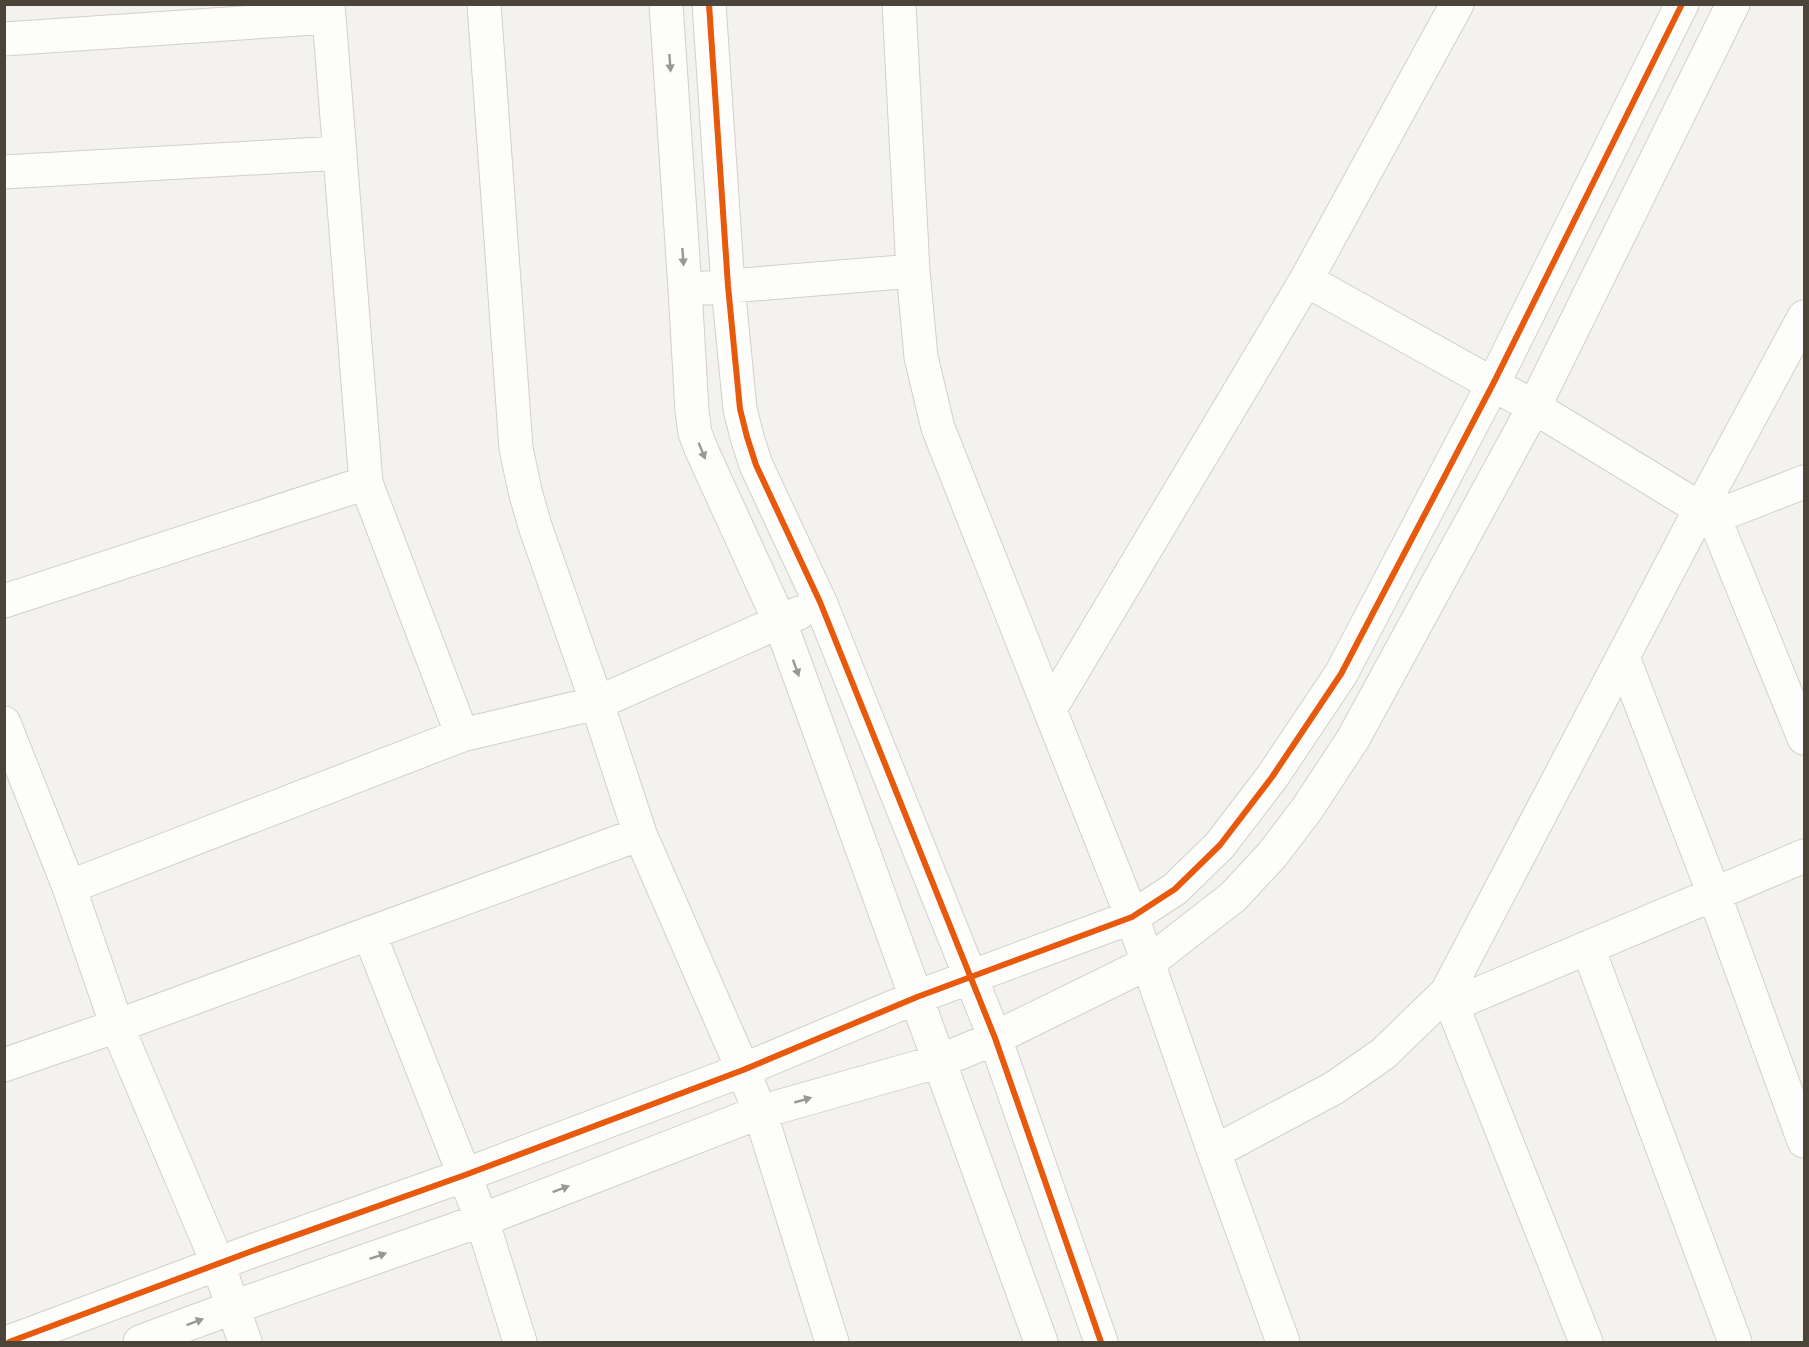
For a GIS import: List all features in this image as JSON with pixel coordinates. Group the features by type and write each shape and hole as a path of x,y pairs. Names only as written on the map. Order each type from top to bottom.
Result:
{"street":[{"path":"484,4 516,448 525,491 640,834 760,1112 832,1342"},
{"path":"666,4 695,433 780,622 1041,1342"},
{"path":"709,4 728,286 740,409 747,437 756,465 820,602 995,1038 1101,1342"},
{"path":"899,4 913,271 921,357 938,428 1132,917 1283,1342"},
{"path":"1050,709 1306,280 1457,4"},
{"path":"9,1342 465,1175 743,1070 917,997 1132,917 1175,889 1220,845 1272,777 1341,674 1493,384 1682,4"},
{"path":"140,1342 482,1220 760,1112 940,1061 995,1038 1148,963 1233,897 1272,855 1307,809 1353,739 1534,407 1733,4"},
{"path":"4,39 328,11 366,483 462,735"},
{"path":"4,172 340,153"},
{"path":"686,290 913,271"},
{"path":"1306,280 1534,407 1708,512 1804,738"},
{"path":"1587,1342 1449,999 1623,657 1708,512 1804,317"},
{"path":"1708,512 1804,482"},
{"path":"4,601 366,483"},
{"path":"69,887 462,735 597,703 820,602"},
{"path":"1623,657 1714,894 1804,1141"},
{"path":"4,723 11,762 69,887 117,1026 218,1264 245,1342"},
{"path":"4,1065 117,1026 640,834"},
{"path":"1214,1152 1334,1088 1383,1054 1449,999 1588,948 1804,856"},
{"path":"369,933 482,1220 520,1342"},
{"path":"1588,948 1735,1342"}],"cycle path":[{"path":"709,4 728,286 740,409 747,437 756,465 820,602 995,1038 1101,1342"},
{"path":"9,1342 252,1251 465,1175 743,1070 917,997 1132,917 1175,889 1220,845 1272,777 1341,674 1493,384 1682,4"}]}
